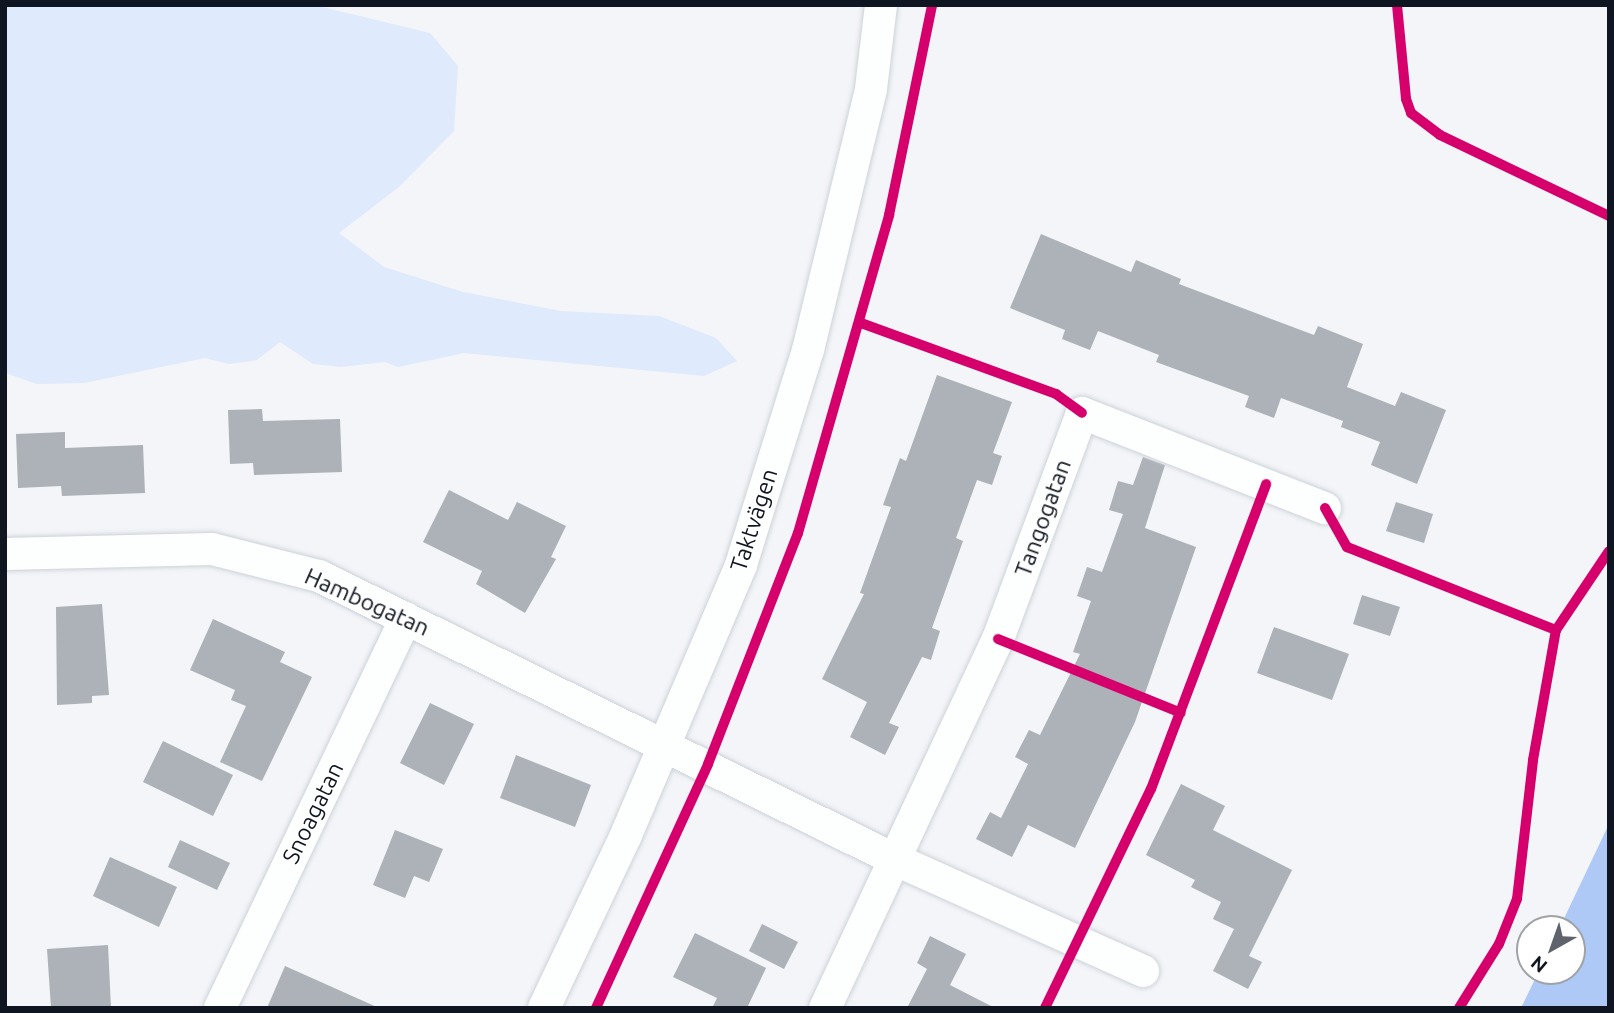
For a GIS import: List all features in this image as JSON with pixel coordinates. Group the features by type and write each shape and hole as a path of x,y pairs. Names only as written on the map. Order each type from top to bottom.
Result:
{"street":[{"name":"Taktvägen","path":"544,1008 665,743 741,565 808,350 871,89 881,5"},
{"name":"Tangogatan","path":"825,1008 998,639 1082,413 1325,508"},
{"name":"Hambogatan","path":"5,554 212,549 319,576 665,743"},
{"name":"Snoagatan","path":"220,1008 406,618"},
{"path":"665,743 896,860 1143,971"}],"shaded area":[{"path":"5,5 314,5 430,33 458,66 454,131 399,187 339,233 384,267 463,292 561,311 659,316 716,338 737,361 704,376 464,353 398,367 385,362 341,367 313,364 280,342 257,360 229,364 205,358 84,383 37,384 5,373"}],"water":[{"path":"1609,824 1609,1008 1521,1008 1532,985 1586,985 1586,915 1566,915"}],"building":[{"path":"1041,234 1131,272 1136,260 1181,279 1179,284 1314,335 1318,326 1363,344 1347,387 1395,406 1401,392 1446,410 1417,484 1371,465 1380,442 1341,427 1343,421 1281,398 1274,418 1245,407 1249,396 1156,362 1159,355 1098,331 1090,350 1062,339 1065,330 1010,308"},
{"path":"937,375 1012,402 993,453 1002,456 992,485 977,480 956,538 963,541 932,628 940,631 931,660 922,657 889,723 899,727 885,755 850,737 867,702 822,679 864,594 860,593 891,507 883,505 900,458 906,461"},
{"path":"262,409 263,421 340,419 342,472 254,475 253,463 230,464 228,410"},
{"path":"65,432 65,448 143,445 145,493 62,496 61,486 18,488 16,434"},
{"path":"1143,457 1165,465 1145,528 1196,547 1135,722 1075,848 1028,825 1012,857 976,839 990,812 1001,818 1028,764 1015,757 1029,730 1040,735 1080,654 1073,652 1091,601 1077,596 1087,567 1102,572 1123,514 1109,510 1118,481 1133,485"},
{"path":"449,490 508,520 517,502 566,526 551,557 556,559 525,613 476,584 482,571 423,542"},
{"path":"1396,502 1433,514 1424,543 1386,531"},
{"path":"1362,595 1400,607 1390,636 1353,624"},
{"path":"102,604 109,695 92,696 92,703 57,705 56,607"},
{"path":"213,619 285,652 280,662 312,677 262,781 220,762 246,706 231,700 235,690 190,670"},
{"path":"1274,627 1349,654 1332,700 1257,673"},
{"path":"430,703 474,724 444,785 400,763"},
{"path":"163,741 233,775 213,816 143,782"},
{"path":"516,755 591,785 575,827 500,798"},
{"path":"1181,784 1225,806 1213,830 1292,870 1249,956 1262,962 1248,989 1213,971 1234,929 1213,919 1221,902 1191,887 1195,880 1146,855"},
{"path":"395,830 443,849 429,882 414,876 405,898 373,885"},
{"path":"180,840 230,863 217,890 168,867"},
{"path":"110,857 177,887 159,927 93,896"},
{"path":"762,924 798,942 784,969 749,951"},
{"path":"695,933 766,968 747,1008 712,1008 717,998 673,977"},
{"path":"930,936 966,954 950,985 995,1008 907,1008 927,969 917,963"},
{"path":"108,945 111,1008 51,1008 47,949"},
{"path":"285,966 379,1008 267,1008"}],"cycle path":[{"path":"596,1008 708,764 798,533 889,215 932,5"},
{"path":"1397,5 1406,99 1411,113 1440,135 1609,216"},
{"path":"861,323 1056,394 1082,413"},
{"path":"1045,1008 1151,789 1266,484"},
{"path":"1325,508 1347,547 1556,630"},
{"path":"1459,1008 1499,944 1517,899 1533,760 1556,630 1609,551"},
{"path":"998,639 1181,713"}]}
